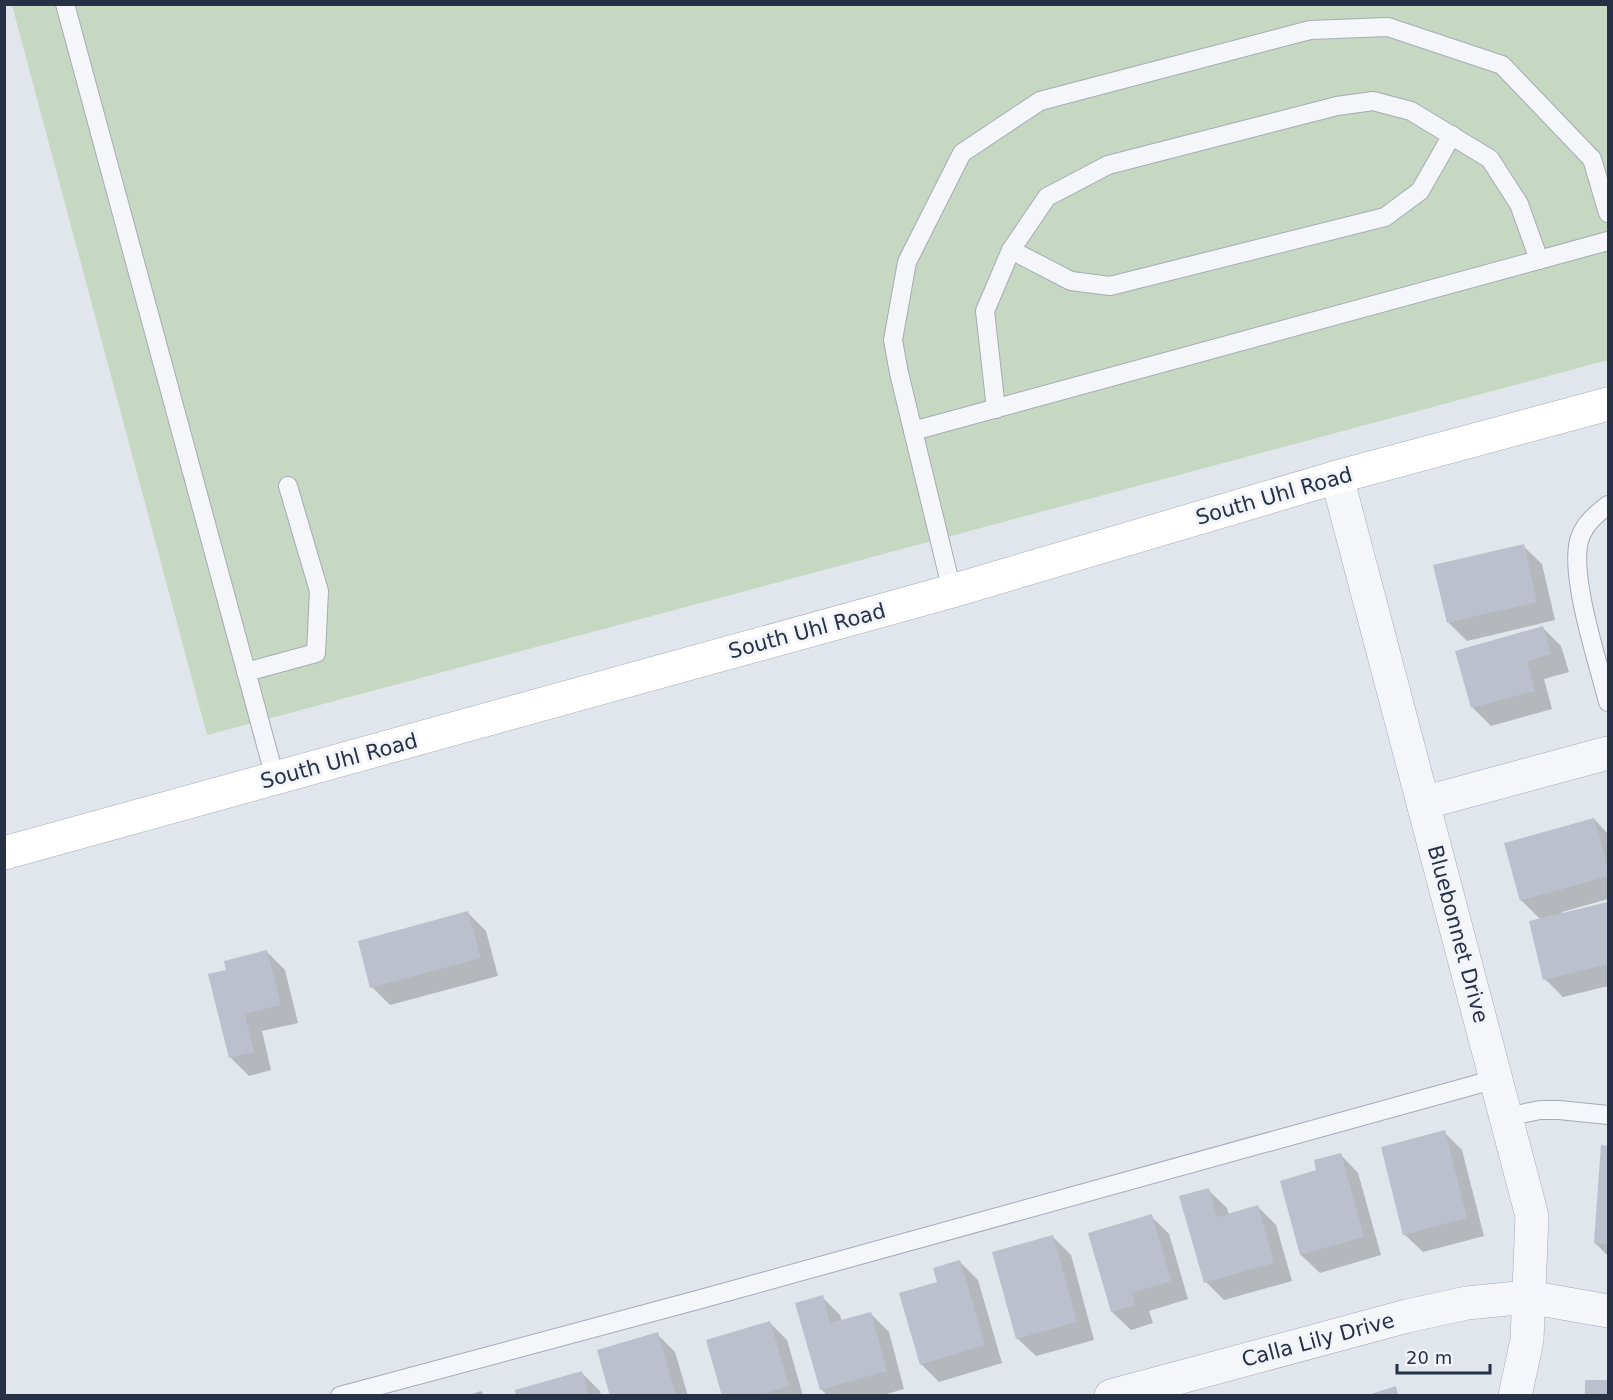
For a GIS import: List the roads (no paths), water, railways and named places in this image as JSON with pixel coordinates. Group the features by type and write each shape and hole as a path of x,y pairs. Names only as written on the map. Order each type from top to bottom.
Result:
{"main road":[{"name":"South Uhl Road","path":"4,853 951,591 1337,477 1608,404"}],"street":[{"name":"Bluebonnet Drive","path":"1337,477 1532,1216 1527,1340 1515,1395"},
{"path":"1423,803 1608,753"},
{"name":"Calla Lily Drive","path":"1111,1395 1467,1303 1528,1297 1608,1311"}],"lane":[{"path":"65,4 275,778"},
{"path":"951,591 893,340 907,262 962,153 1040,101 1310,30 1388,27 1502,65 1592,159 1608,213"},
{"path":"996,409 985,311 1011,250 1047,197 1108,165 1336,106 1373,101 1411,111 1490,159 1519,204 1539,260"},
{"path":"1011,250 1071,281 1110,286 1385,217 1420,191 1452,135"},
{"path":"913,431 1608,242"},
{"path":"246,672 316,653 319,591 288,486"},
{"path":"1608,505 1590,519 1580,537 1577,557 1578,585 1608,702"},
{"path":"340,1395 701,1299 1496,1079"},
{"path":"1506,1118 1540,1110 1608,1115"}]}
